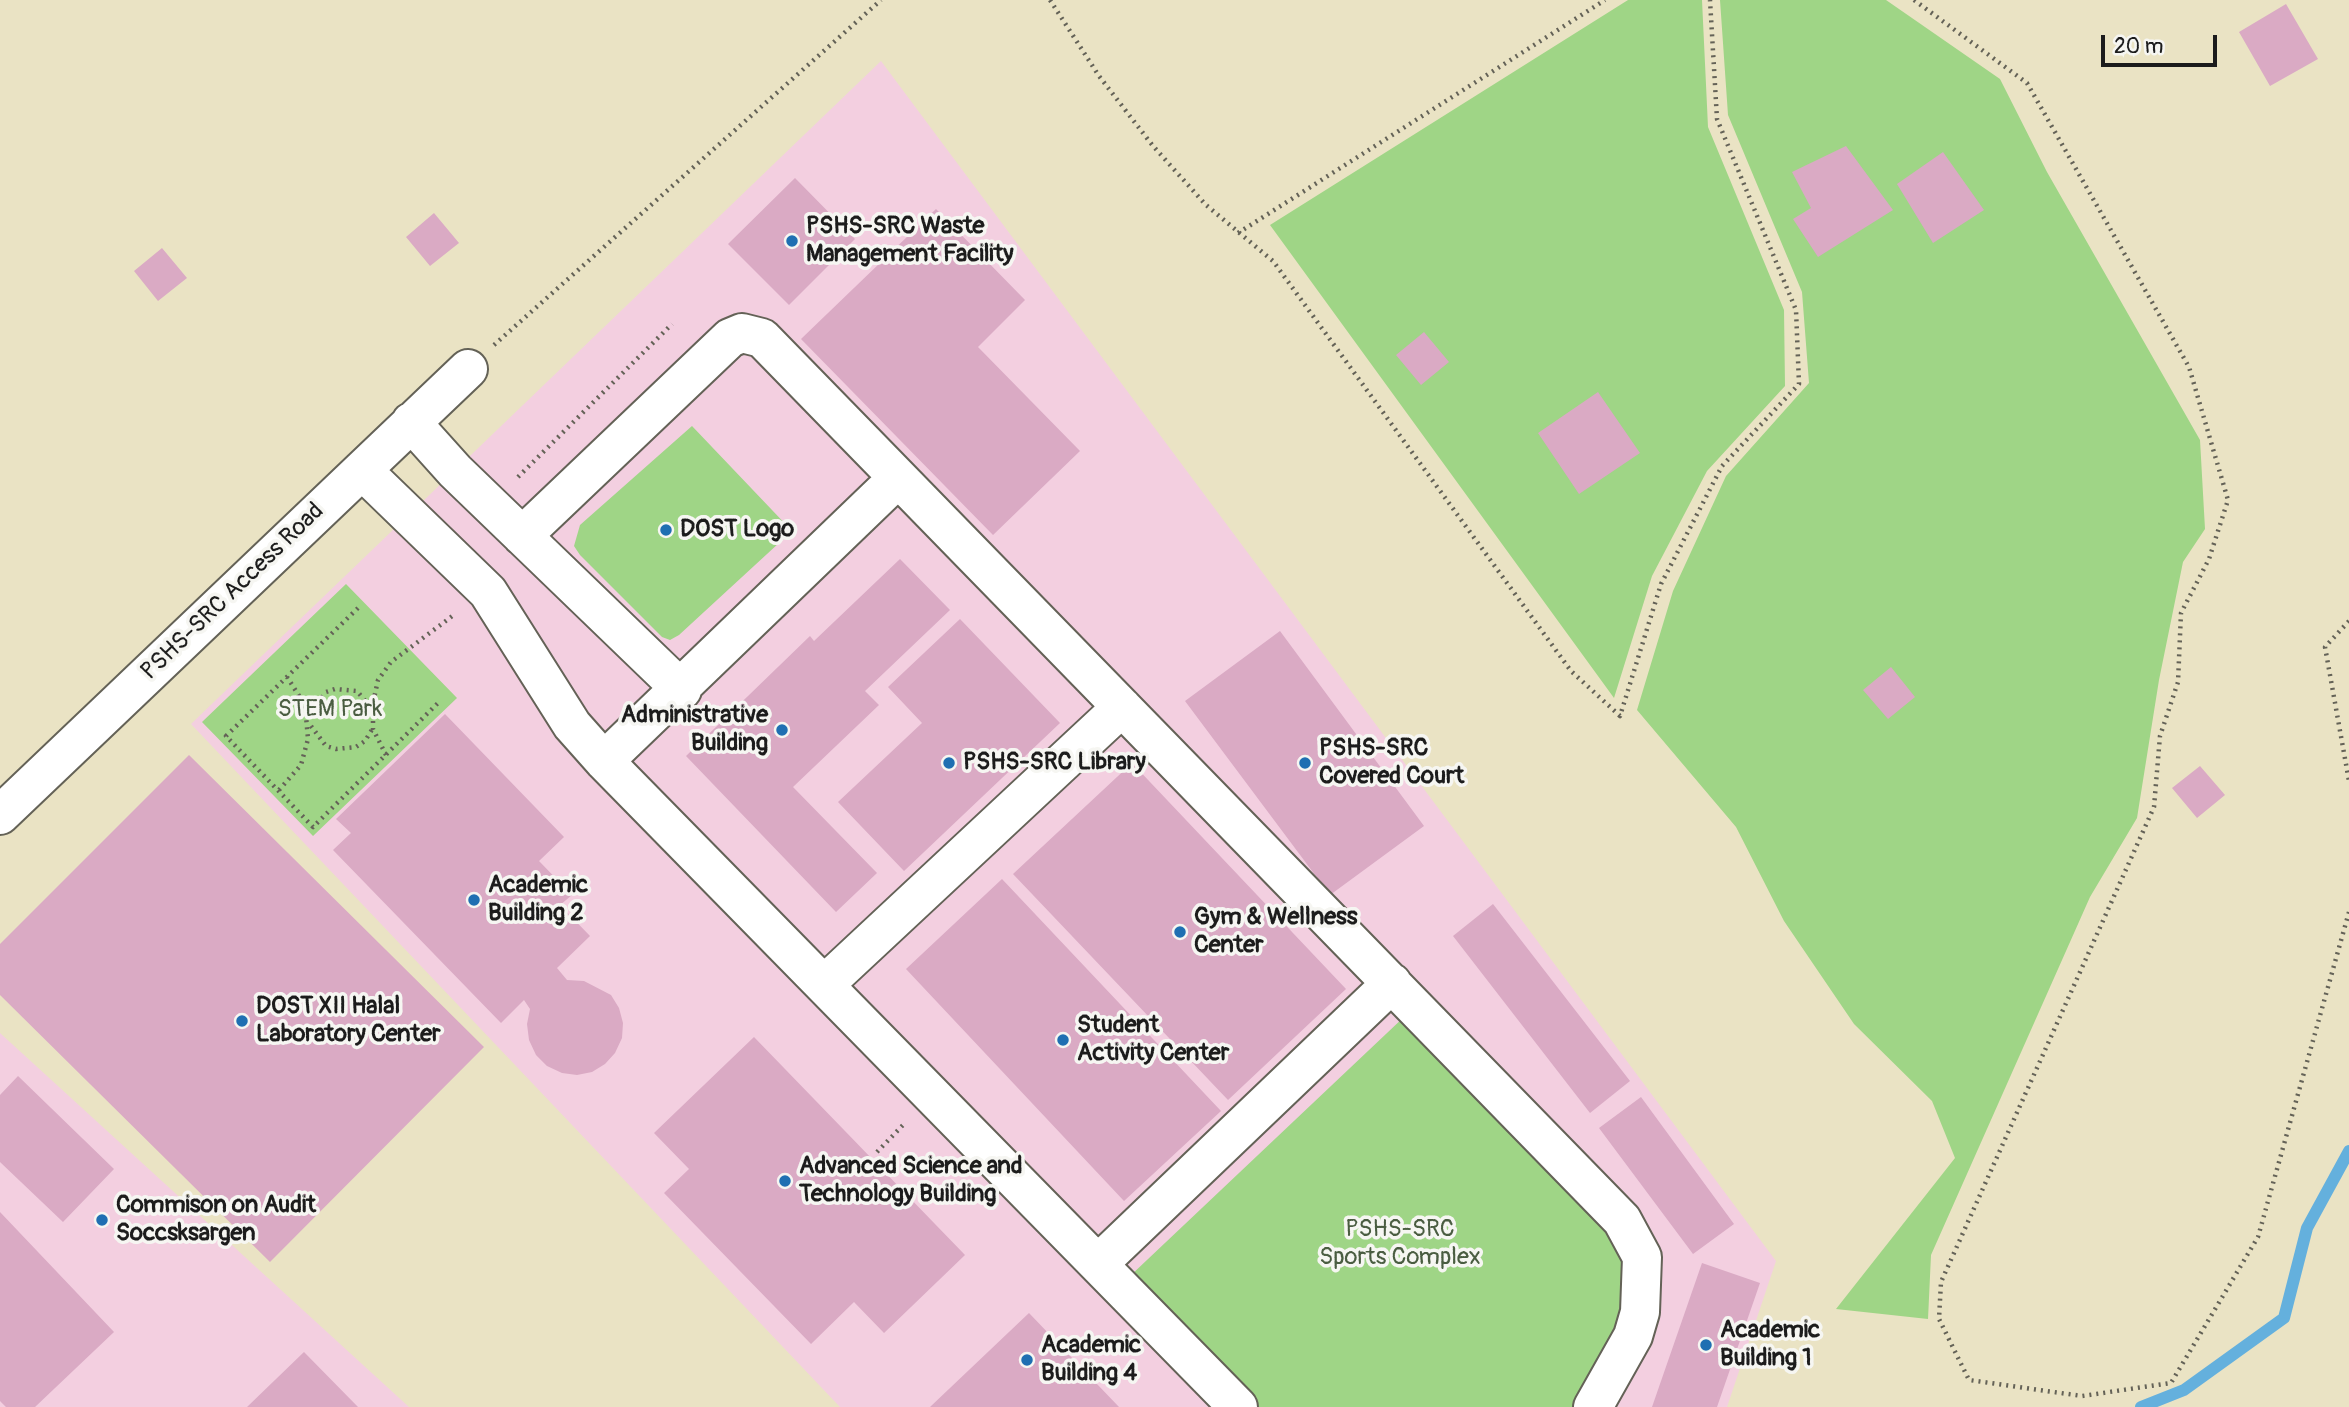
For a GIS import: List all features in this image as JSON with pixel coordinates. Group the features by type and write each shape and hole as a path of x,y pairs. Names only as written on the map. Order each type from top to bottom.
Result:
{"street":[{"path":"523,536 730,338 742,333 762,338 1622,1220 1638,1245 1644,1268 1637,1325 1593,1407"},
{"name":"PSHS-SRC Access Road","path":"0,815 468,369"},
{"path":"411,422 490,505 682,690"},
{"path":"362,470 488,592 572,725 604,761 1238,1407"},
{"path":"604,761 682,690 898,478"},
{"path":"824,985 1122,707"},
{"path":"1098,1264 1392,984"}],"path":[{"path":"468,369 881,0"},
{"path":"1050,0 1099,76 1153,146 1206,205 1273,261 1572,671 1620,716 1661,584 1722,466 1799,384 1796,310 1717,119 1710,0"},
{"path":"1238,233 1605,0"},
{"path":"1914,0 2027,83 2189,367 2228,500 2209,559 2181,613 2178,682 2160,736 2154,807 1941,1282 1939,1319 1969,1380 2082,1396 2171,1383 2258,1237 2349,912"},
{"path":"490,505 672,324"},
{"path":"358,608 226,736 313,827 440,701"},
{"path":"386,755 373,727 372,713 378,680 391,662 458,611"},
{"path":"2349,621 2325,647 2349,781"},
{"path":"287,677 300,695 318,739 336,749 356,747 365,741 373,727"},
{"path":"279,790 301,765 309,718 317,700 335,689 357,691 365,697 372,713"},
{"path":"877,1152 910,1118"}],"shaded area":[{"path":"881,61 1776,1261 1727,1407 840,1407 191,724"},
{"name":"Commison on Audit Soccsksargen","path":"0,1033 409,1407 0,1407"}],"green space":[{"path":"1628,0 1702,0 1708,127 1784,310 1785,386 1707,471 1652,576 1614,698 1270,225"},
{"path":"1720,0 1886,0 2000,79 2047,172 2200,440 2205,529 2183,562 2159,680 2137,818 2090,897 1931,1255 1928,1319 1836,1309 1955,1158 1932,1101 1854,1024 1784,921 1736,827 1637,710 1673,591 1726,476 1809,383 1802,292 1728,115"},
{"path":"692,426 792,531 679,635 670,640 662,637 574,546 580,525"},
{"name":"STEM Park","path":"346,584 457,698 313,836 202,722"},
{"name":"PSHS-SRC Sports Complex","path":"1405,1016 1610,1226 1628,1262 1628,1306 1580,1407 1258,1407 1129,1277"}],"building":[{"path":"2286,4 2318,59 2270,86 2239,32"},
{"path":"1846,146 1893,210 1818,257 1793,219 1811,208 1792,172"},
{"path":"1943,152 1984,210 1933,243 1897,184"},
{"name":"PSHS-SRC Waste Management Facility","path":"795,178 855,239 789,305 728,244"},
{"path":"936,209 1025,300 978,347 1080,451 993,535 801,339"},
{"path":"434,213 459,243 430,266 406,237"},
{"path":"162,248 187,278 158,301 134,271"},
{"path":"1424,332 1449,362 1421,385 1396,355"},
{"path":"1598,392 1640,453 1579,494 1538,433"},
{"name":"Administrative Building","path":"900,559 950,610 865,691 879,705 793,787 877,873 836,912 686,756 810,636 814,641"},
{"name":"PSHS-SRC Library","path":"960,619 1060,723 904,871 838,802 922,723 888,687"},
{"name":"PSHS-SRC Covered Court","path":"1280,631 1424,826 1330,895 1185,701"},
{"path":"1891,667 1915,697 1888,719 1863,690"},
{"name":"Academic Building 2","path":"445,714 564,837 539,861 572,895 560,905 590,936 557,968 567,980 584,981 611,995 619,1008 623,1023 622,1038 615,1053 605,1064 592,1072 577,1075 562,1073 547,1066 536,1055 529,1040 527,1024 530,1009 524,1000 501,1023 333,850 351,833 336,819"},
{"name":"DOST XII Halal Laboratory Center","path":"189,755 484,1047 270,1262 0,995 0,944"},
{"name":"Gym & Wellness Center","path":"1132,763 1346,989 1228,1100 1013,874"},
{"path":"2200,766 2225,795 2197,818 2172,788"},
{"name":"Student Activity Center","path":"1002,879 1221,1111 1124,1201 906,969"},
{"path":"1493,904 1630,1081 1590,1113 1453,936"},
{"name":"Advanced Science and Technology Building","path":"754,1037 965,1255 884,1333 854,1302 811,1344 664,1193 689,1169 654,1133"},
{"path":"18,1076 114,1169 63,1222 0,1162 0,1095"},
{"name":"Academic Building 1","path":"1641,1097 1734,1224 1693,1254 1599,1128"},
{"path":"0,1212 114,1332 35,1407 6,1407 0,1401"},
{"name":"Academic Building 1","path":"1702,1263 1760,1283 1717,1407 1652,1407"},
{"name":"Academic Building 4","path":"1029,1313 1119,1407 930,1407"},
{"path":"304,1352 358,1407 247,1407"}],"waterway":[{"path":"2141,1407 2184,1390 2284,1318 2307,1228 2349,1151"}],"place":[{"name":"PSHS-SRC Waste Management Facility","path":"792,241"},
{"name":"DOST Logo","path":"666,530"},
{"name":"Administrative Building","path":"782,730"},
{"name":"PSHS-SRC Library","path":"949,763"},
{"name":"PSHS-SRC Covered Court","path":"1305,763"},
{"name":"Academic Building 2","path":"474,900"},
{"name":"Gym & Wellness Center","path":"1180,932"},
{"name":"DOST XII Halal Laboratory Center","path":"242,1021"},
{"name":"Student Activity Center","path":"1063,1040"},
{"name":"Advanced Science and Technology Building","path":"785,1181"},
{"name":"Commison on Audit Soccsksargen","path":"102,1220"},
{"name":"Academic Building 1","path":"1706,1345"},
{"name":"Academic Building 4","path":"1027,1360"}]}
